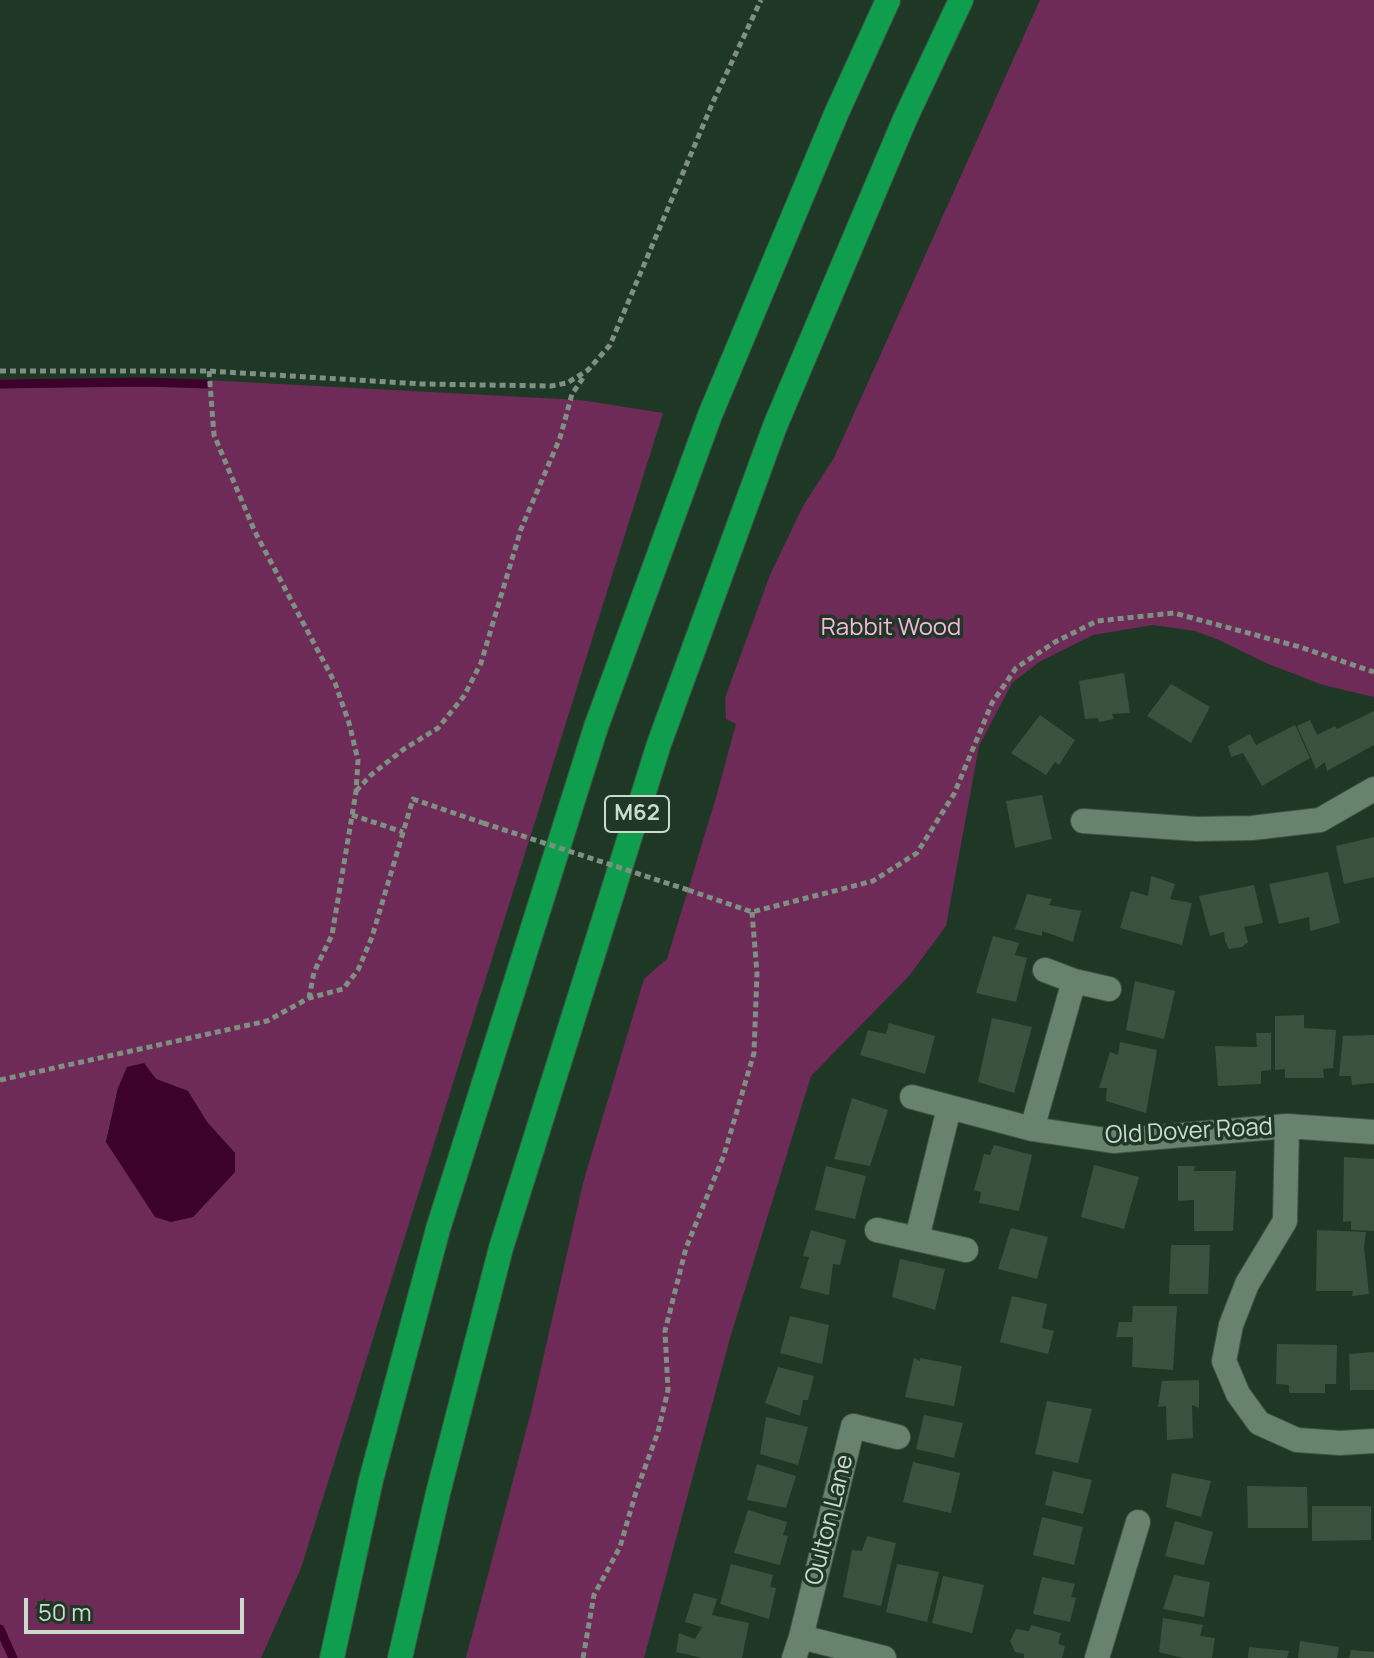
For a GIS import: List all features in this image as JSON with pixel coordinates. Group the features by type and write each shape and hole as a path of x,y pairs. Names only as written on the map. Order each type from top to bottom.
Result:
{"highway":[{"name":"M62","path":"332,1658 371,1480 438,1229 596,727 710,415 837,112 888,0"},
{"name":"M62","path":"400,1658 438,1493 501,1248 659,744 775,426 905,119 961,0"}],"street":[{"path":"1083,821 1196,829 1252,828 1320,820 1374,789"},
{"path":"1045,970 1109,989"},
{"path":"1032,1129 1074,981"},
{"name":"Old Dover Road","path":"912,1097 1032,1129 1113,1141 1287,1126 1374,1132"},
{"path":"917,1238 949,1108"},
{"path":"1287,1126 1285,1221 1247,1284 1231,1325 1224,1361 1238,1394 1259,1423 1297,1440 1340,1443 1374,1441"},
{"path":"877,1230 966,1250"},
{"name":"Oulton Lane","path":"798,1648 853,1426 898,1437"},
{"path":"1097,1658 1138,1522"},
{"path":"798,1648 884,1658"}],"path":[{"path":"356,792 371,775 404,749 438,728 464,696 481,663 521,529 560,438 572,394 610,345 713,102 761,0"},
{"path":"0,371 209,371 422,384 551,386 567,383 588,370"},
{"path":"209,371 214,435 255,532 335,683 358,760 356,792 332,935 314,972 309,998"},
{"path":"0,1080 267,1021 309,998 343,989 358,970 372,937 413,799 752,912 873,881 917,853 954,794 992,703 1016,668 1055,642 1097,621 1174,613 1300,647 1374,672"},
{"path":"352,815 403,832"},
{"path":"583,1658 594,1595 620,1547 658,1432 668,1390 665,1331 686,1248 724,1155 754,1053 757,973 752,912"}],"green space":[{"name":"Rabbit Wood","path":"1040,0 1374,0 1374,697 1323,685 1195,631 1153,625 1093,635 1039,662 1012,683 979,746 946,926 909,976 811,1076 730,1338 644,1658 466,1658 531,1412 583,1183 644,979 667,959 736,724 726,719 725,698 770,575 803,506 834,458"},
{"path":"0,379 185,379 580,400 663,413 301,1568 261,1658 0,1658","holes":["144,1063 156,1079 188,1091 207,1122 235,1153 235,1172 193,1217 106,1142 118,1088"]}],"shaded area":[{"path":"144,1063 156,1079 188,1091 207,1122 235,1153 235,1172 193,1217 171,1222 155,1217 106,1142 118,1088 127,1067"}],"building":[{"path":"1124,673 1130,713 1112,714 1114,719 1099,722 1098,718 1085,719 1079,681"},
{"path":"1171,684 1210,707 1191,743 1147,716"},
{"path":"1374,711 1374,745 1327,771 1325,762 1316,769 1297,726 1310,720 1317,735"},
{"path":"1040,715 1075,740 1059,765 1055,762 1046,775 1011,753"},
{"path":"1295,725 1310,758 1262,786 1243,753 1231,757 1228,746 1250,734 1256,745"},
{"path":"1042,795 1052,839 1015,848 1006,801"},
{"path":"1374,837 1374,877 1344,884 1336,846"},
{"path":"1328,872 1340,923 1310,931 1309,917 1279,924 1269,884"},
{"path":"1151,876 1175,884 1170,899 1192,903 1182,945 1120,928 1131,891 1148,896"},
{"path":"1254,885 1263,923 1244,927 1248,942 1242,947 1229,949 1224,932 1210,936 1199,896"},
{"path":"1027,894 1052,899 1049,905 1081,911 1073,942 1042,931 1042,936 1015,929"},
{"path":"993,936 1019,943 1015,955 1027,958 1016,1002 976,993"},
{"path":"1135,981 1175,991 1164,1039 1126,1030"},
{"path":"1304,1015 1304,1028 1336,1030 1333,1068 1323,1069 1324,1078 1285,1078 1285,1069 1275,1070 1275,1016"},
{"path":"992,1018 1032,1027 1014,1093 978,1082"},
{"path":"889,1023 935,1036 925,1074 860,1055 868,1030 886,1034"},
{"path":"1256,1033 1271,1033 1271,1070 1261,1071 1261,1084 1218,1086 1215,1046 1257,1047"},
{"path":"1374,1035 1374,1083 1352,1085 1351,1076 1339,1076 1343,1036"},
{"path":"1120,1042 1157,1050 1146,1113 1106,1101 1107,1088 1099,1088 1110,1052 1118,1055"},
{"path":"852,1098 888,1110 870,1166 834,1159"},
{"path":"994,1145 1032,1155 1019,1211 979,1203 981,1192 974,1190 984,1154 990,1155"},
{"path":"1344,1157 1374,1159 1374,1231 1351,1230 1351,1221 1343,1222"},
{"path":"1094,1165 1139,1177 1124,1229 1081,1217"},
{"path":"826,1166 866,1176 855,1219 815,1210"},
{"path":"1178,1166 1195,1166 1194,1171 1236,1171 1233,1231 1194,1231 1194,1200 1178,1201"},
{"path":"1011,1228 1048,1237 1037,1279 998,1269"},
{"path":"811,1230 846,1240 840,1265 833,1264 829,1295 800,1288 809,1257 803,1256"},
{"path":"1317,1230 1366,1232 1364,1247 1369,1294 1352,1296 1353,1291 1316,1291"},
{"path":"1171,1245 1210,1245 1208,1294 1169,1294"},
{"path":"900,1259 945,1269 935,1310 892,1297"},
{"path":"1012,1296 1047,1304 1042,1328 1054,1331 1048,1354 1000,1342"},
{"path":"1133,1306 1177,1306 1173,1370 1132,1367 1133,1337 1116,1337 1119,1322 1132,1322"},
{"path":"790,1316 829,1325 822,1364 780,1353"},
{"path":"1277,1344 1337,1345 1336,1384 1325,1384 1325,1393 1289,1393 1289,1385 1276,1384"},
{"path":"1374,1352 1374,1390 1350,1390 1349,1354"},
{"path":"914,1358 962,1366 954,1406 905,1397"},
{"path":"778,1367 814,1376 808,1400 803,1400 800,1416 765,1403"},
{"path":"1199,1380 1199,1408 1192,1405 1193,1438 1167,1440 1166,1406 1158,1407 1162,1381"},
{"path":"1047,1401 1092,1409 1078,1463 1035,1454"},
{"path":"924,1415 963,1423 954,1458 916,1449"},
{"path":"766,1417 808,1427 798,1465 760,1454"},
{"path":"913,1462 960,1473 951,1513 903,1502"},
{"path":"757,1464 796,1476 786,1508 747,1500"},
{"path":"1053,1471 1092,1480 1083,1514 1045,1505"},
{"path":"1172,1473 1211,1481 1201,1517 1166,1507"},
{"path":"1247,1486 1307,1487 1308,1528 1248,1528"},
{"path":"1312,1506 1371,1506 1371,1540 1312,1541"},
{"path":"748,1510 787,1522 783,1535 788,1536 780,1565 734,1553"},
{"path":"1042,1517 1083,1527 1074,1565 1033,1555"},
{"path":"1175,1521 1213,1532 1204,1565 1165,1556"},
{"path":"867,1536 896,1543 881,1606 843,1597 852,1550 862,1551"},
{"path":"731,1564 773,1575 770,1587 776,1588 769,1619 720,1604"},
{"path":"897,1564 939,1572 927,1622 886,1612"},
{"path":"1174,1575 1210,1582 1204,1617 1163,1609"},
{"path":"943,1576 984,1585 972,1633 932,1623"},
{"path":"1042,1577 1075,1584 1071,1597 1076,1598 1070,1622 1033,1614"},
{"path":"694,1593 717,1599 712,1615 749,1623 742,1658 702,1658 676,1652 679,1633 695,1639 702,1627 685,1622"},
{"path":"1163,1618 1203,1625 1200,1636 1215,1638 1212,1658 1183,1658 1159,1652"},
{"path":"1031,1625 1061,1633 1058,1644 1065,1646 1062,1658 1024,1658 1024,1654 1015,1652 1010,1641 1016,1629 1029,1631"},
{"path":"1300,1641 1339,1647 1337,1658 1298,1658"},
{"path":"1249,1647 1289,1651 1287,1658 1248,1658"},
{"path":"1351,1650 1374,1652 1374,1658 1349,1658"}],"waterway":[{"path":"0,384 206,384"},
{"path":"0,1629 13,1658"}]}
